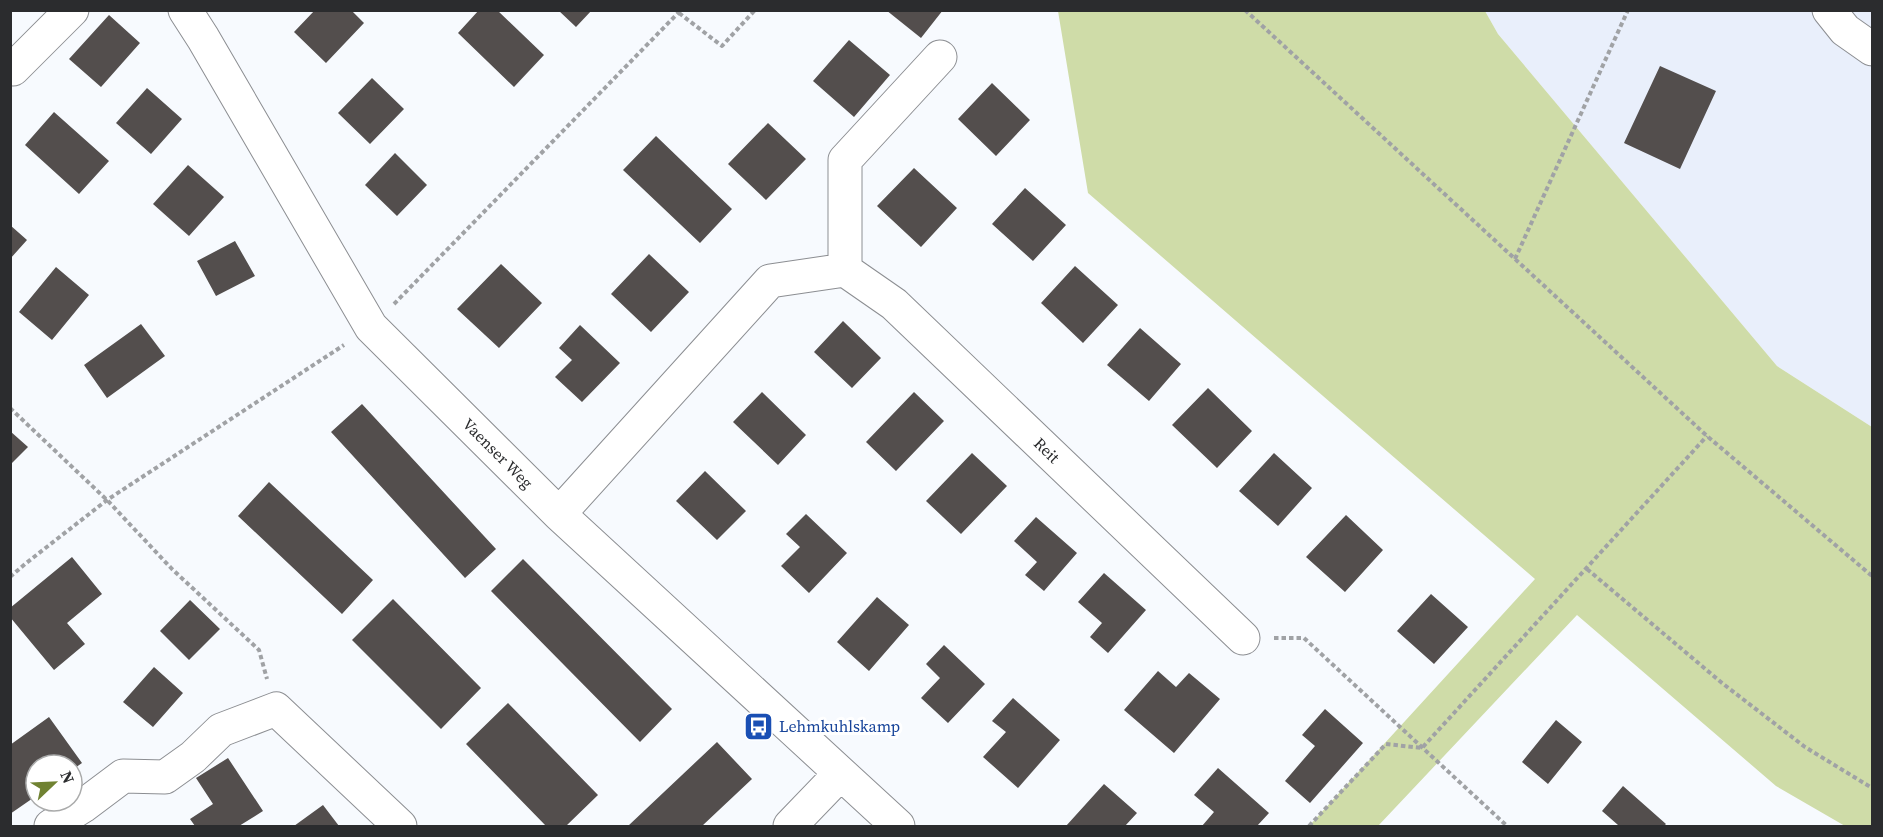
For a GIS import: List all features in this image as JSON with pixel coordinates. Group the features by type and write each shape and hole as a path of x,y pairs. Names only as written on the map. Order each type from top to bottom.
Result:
{"street":[{"path":"13,69 72,10"},
{"name":"Vaenser Weg","path":"185,10 371,327 559,514 898,826"},
{"path":"1829,10 1845,30 1872,49"},
{"path":"559,514 770,281 845,270 845,160 940,57"},
{"name":"Reit","path":"845,270 894,304 1244,638"},
{"path":"51,826 83,806 123,776 165,777 193,757 221,730 276,709 400,826"},
{"path":"790,826 840,774"}],"path":[{"path":"10,577 107,500 371,327 680,11 722,46 754,10"},
{"path":"1245,10 1707,436 1872,576"},
{"path":"1515,259 1628,10"},
{"path":"10,408 107,500 172,569 259,650 276,709"},
{"path":"1422,748 1707,436"},
{"path":"1587,568 1740,697 1805,747 1872,788"},
{"path":"1244,638 1304,638 1507,826"},
{"path":"1310,826 1386,744 1422,748"}],"shaded area":[{"path":"1485,11 1872,11 1872,427 1777,366 1498,34"}],"green space":[{"path":"1058,11 1485,11 1498,34 1777,366 1872,427 1872,826 1845,826 1776,786 1577,615 1378,826 1309,826 1535,579 1088,193"}],"building":[{"path":"315,10 351,10 364,23 326,63 294,32"},
{"path":"479,10 497,10 544,55 514,87 458,33"},
{"path":"558,10 592,10 576,27"},
{"path":"886,10 943,10 921,38"},
{"path":"109,15 140,43 101,87 69,59"},
{"path":"849,40 890,75 854,117 813,81"},
{"path":"1660,66 1716,91 1680,169 1624,143"},
{"path":"372,78 404,109 370,144 338,113"},
{"path":"992,83 1030,120 996,156 958,119"},
{"path":"147,88 182,119 151,154 116,123"},
{"path":"54,112 109,161 79,194 25,145"},
{"path":"768,123 806,159 766,200 728,164"},
{"path":"656,136 732,209 700,243 623,170"},
{"path":"395,153 427,185 397,216 365,185"},
{"path":"188,165 224,197 189,236 153,204"},
{"path":"914,168 957,208 921,247 877,206"},
{"path":"1025,188 1066,225 1033,261 992,224"},
{"path":"10,225 27,240 10,259"},
{"path":"235,241 255,276 216,296 197,261"},
{"path":"649,254 689,292 651,332 611,294"},
{"path":"501,264 542,303 499,348 457,309"},
{"path":"1075,266 1118,305 1083,343 1041,303"},
{"path":"56,267 89,295 52,340 19,312"},
{"path":"843,321 881,358 852,388 814,352"},
{"path":"141,324 165,356 107,398 84,365"},
{"path":"580,325 620,363 582,402 555,377 572,360 559,348"},
{"path":"1140,328 1181,364 1149,401 1107,365"},
{"path":"1208,388 1252,431 1217,468 1172,425"},
{"path":"762,392 806,435 778,465 733,422"},
{"path":"914,392 944,421 896,471 866,442"},
{"path":"362,404 496,549 465,578 331,432"},
{"path":"10,431 28,447 10,465"},
{"path":"972,453 1007,486 961,534 926,501"},
{"path":"1274,453 1312,488 1278,526 1239,491"},
{"path":"705,471 746,511 717,540 676,501"},
{"path":"269,482 373,580 342,614 238,516"},
{"path":"806,514 847,553 809,593 781,566 800,547 786,534"},
{"path":"1346,515 1383,550 1345,592 1306,557"},
{"path":"1036,517 1077,553 1044,591 1025,575 1037,562 1014,541"},
{"path":"72,557 102,594 67,623 85,644 54,670 10,617 10,608"},
{"path":"523,559 672,709 640,742 491,591"},
{"path":"1104,573 1146,610 1108,653 1090,637 1102,623 1078,602"},
{"path":"1431,594 1468,627 1434,664 1397,631"},
{"path":"877,597 909,625 869,671 837,642"},
{"path":"393,599 481,688 441,729 352,640"},
{"path":"190,600 220,629 189,660 160,631"},
{"path":"944,645 985,684 948,723 921,698 940,678 926,664"},
{"path":"154,667 183,693 153,727 123,702"},
{"path":"1158,671 1176,687 1189,673 1220,699 1174,753 1124,710"},
{"path":"1013,698 1060,740 1018,788 983,757 1006,732 992,721"},
{"path":"508,703 598,795 566,826 546,826 466,744"},
{"path":"1325,709 1363,743 1310,803 1285,781 1315,746 1302,735"},
{"path":"49,717 75,753 24,753 24,804 10,814 10,745"},
{"path":"1556,720 1582,742 1548,784 1522,762"},
{"path":"717,742 752,779 702,826 628,826"},
{"path":"228,758 263,811 239,826 195,826 190,819 213,804 196,778"},
{"path":"1218,768 1269,813 1257,826 1202,826 1214,812 1194,795"},
{"path":"1104,784 1137,813 1125,826 1066,826"},
{"path":"1623,786 1666,824 1664,826 1616,826 1618,825 1602,811"},
{"path":"323,805 339,826 294,826"}],"place":[{"name":"Lehmkuhlskamp","path":"758,726"}]}
